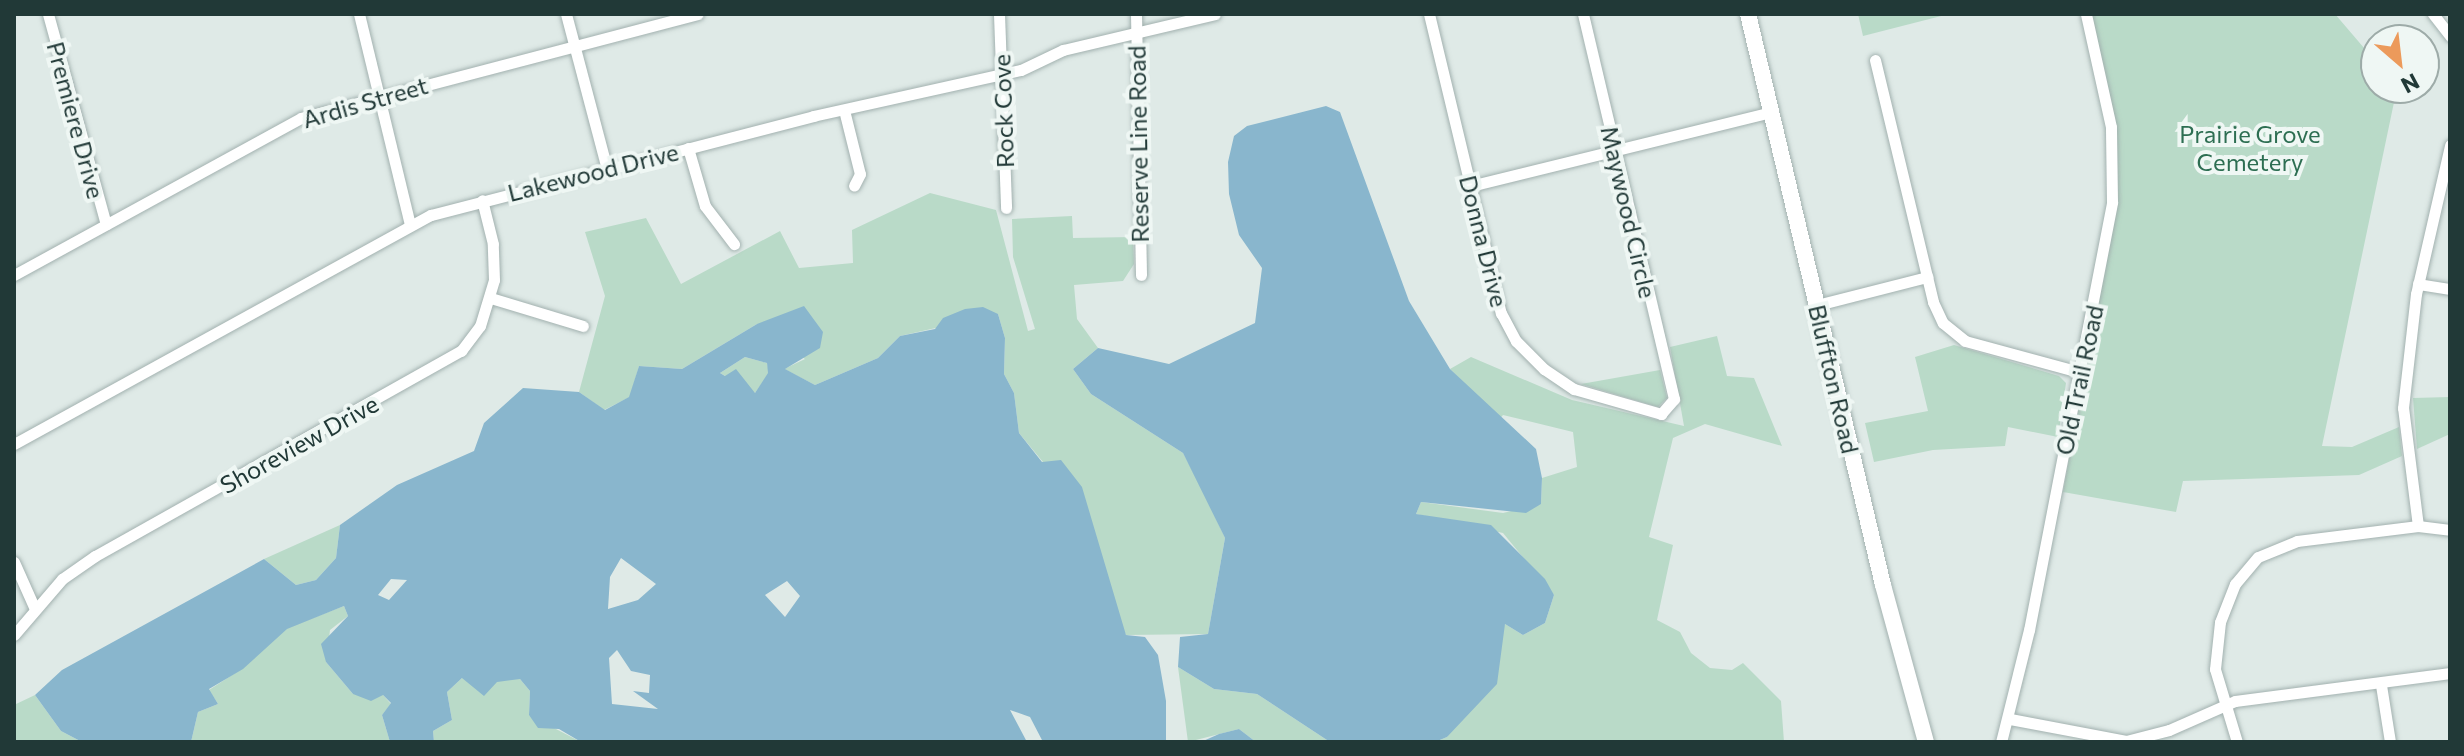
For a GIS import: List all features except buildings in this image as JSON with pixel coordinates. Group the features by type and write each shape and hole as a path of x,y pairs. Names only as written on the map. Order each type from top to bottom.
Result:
{"main road":[{"name":"Bluffton Road","path":"1748,14 1883,585 1926,742"}],"street":[{"path":"359,14 410,225"},
{"path":"566,14 607,169"},
{"name":"Ardis Street","path":"14,275 301,118 698,14"},
{"name":"Rock Cove","path":"999,14 1006,208"},
{"name":"Reserve Line Road","path":"1136,14 1141,275"},
{"name":"Lakewood Drive","path":"14,444 410,225 482,200 1002,73 1063,50 1136,36 1215,14"},
{"name":"Donna Drive","path":"1429,14 1501,313 1527,355 1574,389 1661,414 1670,409"},
{"name":"Maywood Circle","path":"1583,14 1674,399 1670,409"},
{"name":"Old Trail Road","path":"2001,742 2009,722 2107,241 2114,166 2107,97 2086,14"},
{"path":"2433,14 2450,36"},
{"name":"Premiere Drive","path":"52,15 106,224"},
{"path":"1875,60 1927,277 1943,323 1965,341 2079,372"},
{"path":"844,110 860,174 854,186"},
{"path":"1470,186 1772,112"},
{"path":"2418,526 2403,408 2418,284 2450,145"},
{"path":"688,148 705,206 734,244"},
{"name":"Shoreview Drive","path":"14,635 34,607 95,556 461,351 480,326 491,298 495,262 482,200"},
{"path":"1817,305 1927,277"},
{"path":"2418,284 2450,289"},
{"path":"491,298 583,326"},
{"path":"2237,742 2215,669 2220,622 2235,584 2258,557 2297,541 2418,526 2450,530"},
{"path":"14,562 34,607"},
{"path":"2009,722 2126,741 2169,730 2225,705 2450,673"},
{"path":"2381,685 2390,742"}],"green space":[{"path":"1858,14 1949,14 1863,36"},
{"name":"Prairie Grove Cemetery","path":"2091,14 2335,14 2360,43 2360,104 2394,104 2322,446 2352,447 2399,427 2402,456 2359,475 2183,481 2176,512 2063,492 2117,193 2115,119"},
{"path":"930,193 996,210 1028,331 1035,329 1013,257 1012,219 1072,216 1073,238 1133,237 1134,264 1123,281 1074,285 1077,319 1098,348 1073,369 1091,394 1183,453 1205,495 1225,538 1208,634 1126,635 1043,462 1019,433 1014,393 1004,374 1005,338 998,314 900,336 878,358 815,385 784,369 805,359 757,324 682,369 639,366 630,397 604,410 579,392 605,296 585,232 646,218 681,284 780,231 799,268 853,263 852,230"},
{"path":"1717,336 1727,376 1754,378 1782,446 1705,424 1673,438 1649,537 1673,545 1657,620 1680,632 1691,653 1710,668 1732,670 1743,663 1781,701 1784,742 1435,742 1447,737 1505,624 1523,635 1545,623 1554,595 1503,533 1416,514 1421,502 1503,513 1541,504 1542,478 1577,467 1573,432 1503,415 1499,420 1450,369 1471,357 1572,400 1684,426 1670,347"},
{"path":"1954,345 2059,376 2066,383 2058,437 2008,427 2005,446 1933,450 1874,462 1865,423 1928,411 1915,357"},
{"path":"745,357 767,363 769,373 755,393 720,373"},
{"path":"1660,370 1667,398 1658,407 1581,384"},
{"path":"2450,397 2450,434 2417,449 2413,398"},
{"path":"340,525 336,558 316,580 296,585 264,559"},
{"path":"344,606 348,616 330,630 326,662 353,694 383,695 391,704 382,715 390,742 191,742 198,712 218,704 209,690 243,668 287,628"},
{"path":"1178,667 1214,689 1257,694 1330,742 1256,742 1239,729 1188,742"},
{"path":"462,678 520,679 530,691 529,715 581,742 434,742 433,731 452,720 447,692"},
{"path":"35,695 61,731 82,742 14,742 14,705"}],"water":[{"path":"1326,106 1340,112 1409,301 1450,369 1536,449 1542,478 1541,504 1526,513 1421,502 1416,514 1491,525 1545,579 1554,595 1545,623 1523,635 1505,624 1497,684 1447,737 1435,742 1330,742 1257,694 1214,689 1178,667 1180,637 1208,634 1225,538 1183,453 1091,394 1073,369 1098,348 1169,364 1255,323 1262,268 1239,235 1229,194 1228,162 1234,136 1247,126"},
{"path":"804,306 823,332 820,348 785,369 815,385 878,358 900,336 935,329 943,318 965,309 983,307 998,314 1005,338 1004,374 1014,393 1019,433 1042,462 1061,460 1082,487 1126,635 1145,637 1158,655 1166,701 1166,742 1043,742 1030,717 1010,710 1027,742 581,742 559,729 538,728 529,715 530,691 520,679 497,682 484,696 462,678 447,692 452,720 433,731 434,742 390,742 382,715 391,703 383,695 371,701 353,694 326,662 321,644 348,616 344,606 287,629 243,669 209,689 218,704 198,712 191,742 82,742 61,731 35,695 62,670 264,559 296,585 316,580 336,558 340,525 397,485 474,451 484,423 523,388 579,392 605,410 629,397 639,366 682,369 757,324","holes":["745,357 767,363 768,373 755,393 736,369 725,376 720,373","621,558 656,584 638,600 608,609 610,577","391,579 407,580 389,600 378,595","787,581 800,596 785,617 765,595","617,650 631,671 650,675 649,693 633,691 658,709 612,704 609,658"]},
{"path":"1239,729 1256,742 1201,742 1219,734"}]}
